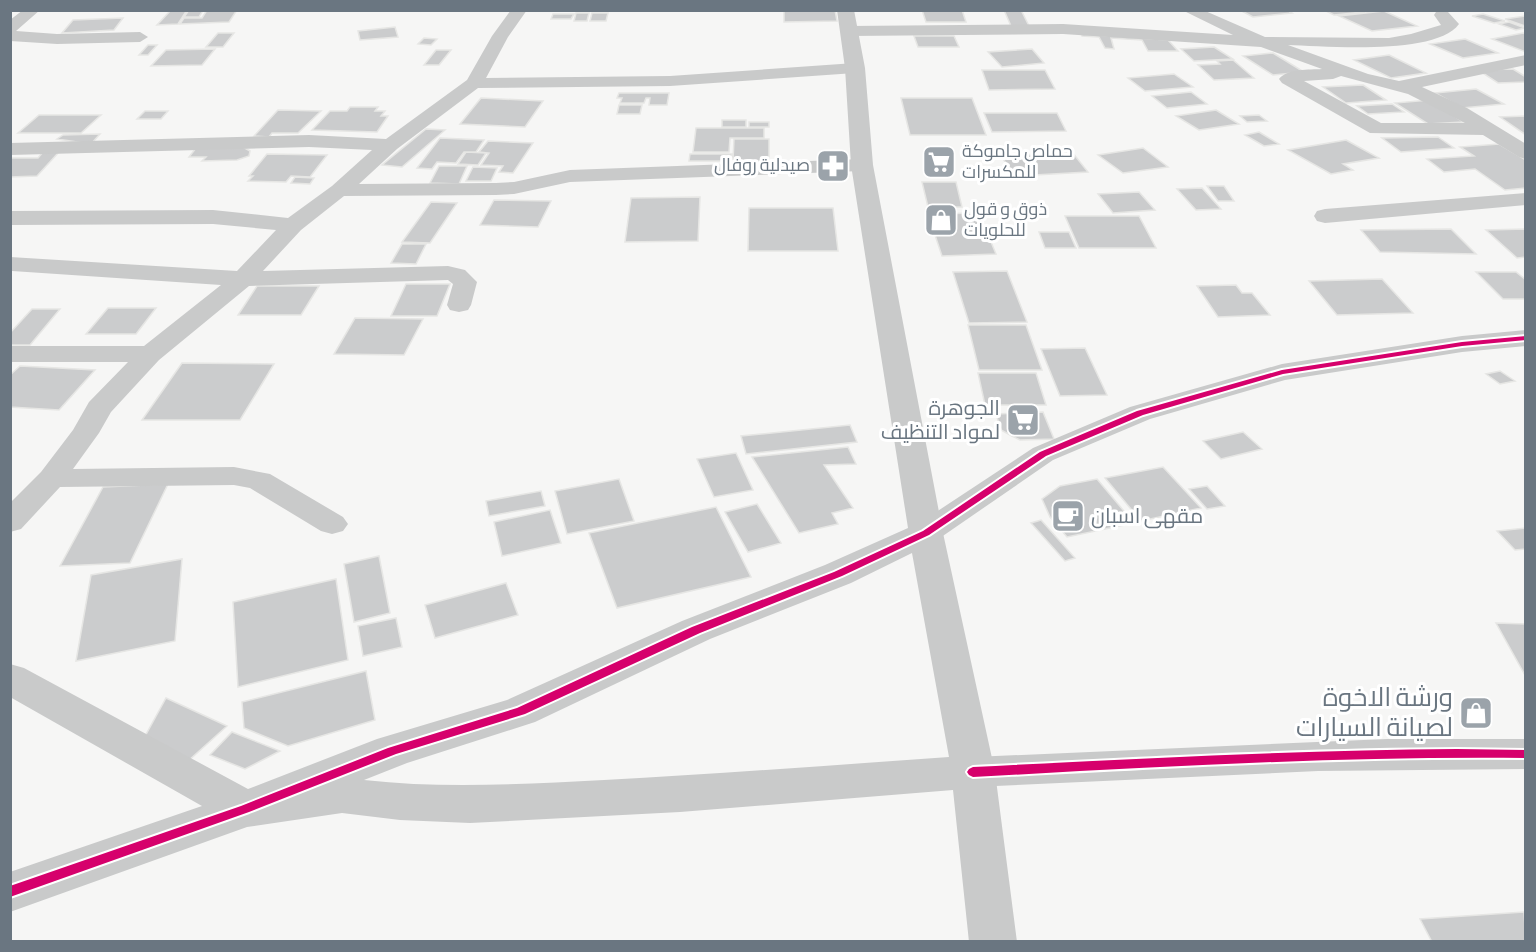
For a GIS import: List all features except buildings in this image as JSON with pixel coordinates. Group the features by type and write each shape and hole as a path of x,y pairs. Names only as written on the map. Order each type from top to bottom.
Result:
{"street":[{"path":"13,38 33,10"},
{"path":"10,522 52,478 85,433 99,408 150,354 243,279 293,225 339,190 390,145 474,83 500,36 520,10"},
{"path":"1190,10 1263,42 1363,78"},
{"path":"993,942 973,772 926,533 862,165 855,68 847,21 1063,29 1263,42 1274,40 1399,43 1447,28 1451,24 1443,15"},
{"path":"13,38 140,37"},
{"path":"1401,86 1526,60"},
{"path":"474,83 670,81 855,68"},
{"path":"1488,129 1377,129 1288,79 1332,74 1401,86 1437,100 1488,129 1526,153"},
{"path":"10,148 309,141 390,145"},
{"path":"339,190 496,189 514,188 570,176 862,165"},
{"path":"1325,216 1526,199"},
{"path":"10,218 213,217 293,225"},
{"path":"12,264 243,279 448,273 457,275 465,282 459,305"},
{"path":"10,892 245,809 392,751 521,711 696,630 838,574 926,533 1043,454 1140,413 1282,372 1462,344 1526,338"},
{"path":"10,354 150,354"},
{"path":"52,478 234,476 251,479 275,488 332,524"},
{"path":"10,678 245,809 342,795 400,802 470,805 680,794 973,772 1249,758 1468,752 1526,754"}],"cycle path":[{"path":"10,892 245,809 392,751 521,711 696,630 838,574 926,533 1043,454 1140,413 1282,372 1462,344 1526,338"},
{"path":"973,772 1318,756 1526,754"}],"place":[{"name":"حماص جاموكة للمكسرات","path":"939,162"},
{"name":"صيدلية روفال","path":"833,166"},
{"name":"ذوق و قول للحلويات","path":"941,220"},
{"name":"الجوهرة لمواد التنظيف","path":"1023,420"},
{"name":"مقهى اسبان","path":"1068,516"},
{"name":"ورشة الاخوة لصيانة السيارات","path":"1476,713"}]}
